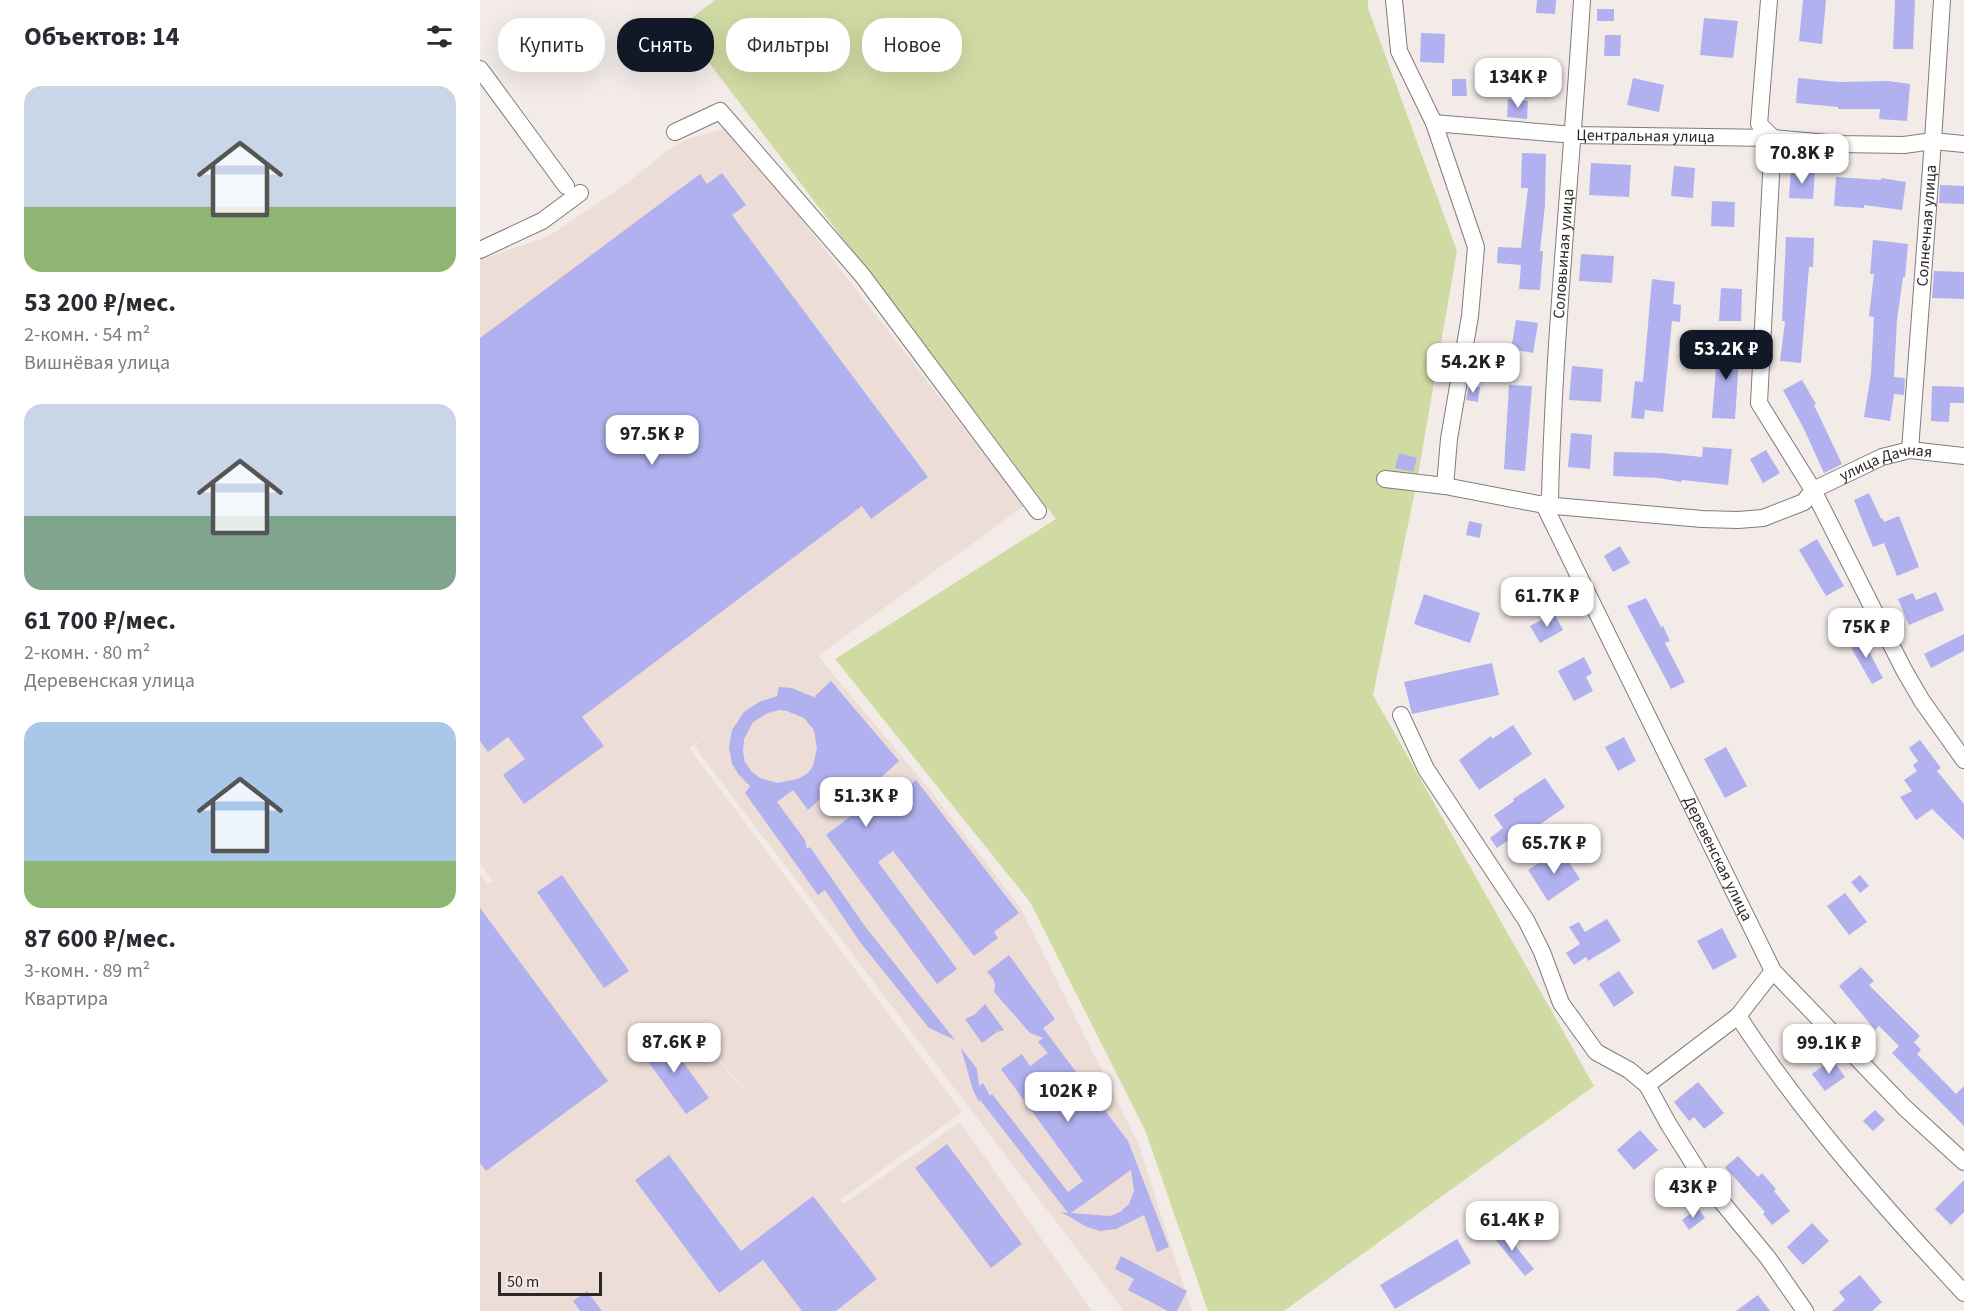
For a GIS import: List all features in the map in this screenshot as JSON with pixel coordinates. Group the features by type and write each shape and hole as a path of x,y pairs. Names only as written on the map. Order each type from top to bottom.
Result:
{"street":[{"path":"1394,0 1399,51 1434,123 1476,247 1470,316 1449,439 1445,486"},
{"name":"Соловьиная улица","path":"1544,505 1550,498 1552,407 1574,135 1582,0"},
{"path":"1769,0 1759,124 1773,138 1759,403 1813,490 1904,670 1922,701 1964,760"},
{"name":"Солнечная улица","path":"1910,450 1942,0"},
{"path":"480,69 573,190 542,221 480,250"},
{"path":"675,132 720,111 862,275 1038,511"},
{"name":"Центральная улица","path":"1434,123 1574,135 1773,138 1839,144 1904,145 1933,141 1964,144"},
{"name":"улица Дачная","path":"1385,479 1445,486 1544,505 1738,520 1763,518 1804,502 1813,490 1882,457 1910,450 1964,456"},
{"name":"Деревенская улица","path":"1544,505 1773,971 1905,1108 1964,1161"},
{"path":"1401,716 1426,769 1526,920 1542,952 1561,1003 1596,1052 1629,1070 1647,1084 1669,1125 1703,1179 1768,1258 1805,1311"},
{"path":"1647,1084 1738,1016 1773,971"},
{"path":"1738,1016 1772,1067 1814,1122 1879,1201 1964,1293"}],"shaded area":[{"path":"728,128 771,176 813,234 1024,506 818,656 929,789 1020,907 1138,1143 1192,1311 1124,1311 694,746 704,737 689,748 962,1112 840,1200 844,1204 960,1122 1092,1311 480,1311 480,874 488,884 518,864 492,880 480,864 480,260 549,236 625,185 668,150 687,139","holes":["672,997 713,1053 789,1141 713,1055"]}],"green space":[{"path":"715,0 1368,0 1368,8 1457,251 1417,481 1373,695 1594,1086 1284,1311 1208,1311 1145,1130 1030,902 835,659 1056,519 714,69 714,18 691,18"}],"building":[{"path":"1537,0 1556,0 1555,14 1536,13"},
{"path":"1803,0 1826,0 1822,44 1799,41"},
{"path":"1895,0 1915,0 1913,49 1893,49"},
{"path":"1597,9 1614,9 1614,21 1597,21"},
{"path":"1704,18 1738,21 1733,58 1700,55"},
{"path":"1421,33 1445,34 1444,63 1420,62"},
{"path":"1605,35 1621,35 1620,56 1604,56"},
{"path":"1528,61 1554,63 1552,95 1526,93"},
{"path":"1633,78 1664,85 1659,112 1627,105"},
{"path":"1798,78 1838,82 1888,81 1910,84 1907,121 1879,119 1880,109 1838,109 1838,107 1796,103"},
{"path":"1452,79 1466,79 1467,96 1452,96"},
{"path":"1508,99 1528,101 1527,119 1507,117"},
{"path":"1522,153 1546,154 1540,290 1519,289 1521,265 1497,263 1498,247 1521,248 1528,188 1521,188"},
{"path":"1591,163 1631,165 1629,197 1589,195"},
{"path":"1674,166 1695,168 1693,198 1671,196"},
{"path":"1791,170 1815,171 1813,199 1789,198"},
{"path":"722,173 746,205 732,215 928,477 871,519 862,506 582,717 604,746 524,804 503,775 525,759 508,737 488,752 480,741 480,338 700,174 707,184"},
{"path":"1836,177 1881,180 1881,178 1906,182 1902,210 1864,205 1864,208 1834,206"},
{"path":"1940,185 1964,186 1964,204 1939,203"},
{"path":"1712,201 1735,202 1734,227 1711,226"},
{"path":"1786,237 1814,238 1813,267 1809,267 1801,363 1780,361 1785,321 1782,321"},
{"path":"1873,240 1908,244 1897,320 1894,377 1905,378 1904,395 1894,394 1890,421 1864,417 1871,374 1874,317 1869,316 1874,274 1870,274"},
{"path":"1581,254 1614,256 1612,283 1579,281"},
{"path":"1934,271 1964,272 1964,299 1932,298"},
{"path":"1652,279 1675,282 1673,304 1681,305 1680,322 1672,321 1663,412 1645,410 1644,419 1631,418 1635,381 1643,382"},
{"path":"1721,288 1742,289 1741,321 1719,321"},
{"path":"1516,320 1538,323 1533,353 1511,349"},
{"path":"1718,342 1740,343 1735,419 1712,418"},
{"path":"1572,366 1603,369 1601,402 1569,400"},
{"path":"1802,380 1816,404 1814,405 1842,464 1824,473 1783,390"},
{"path":"1509,385 1532,386 1525,471 1504,469"},
{"path":"1469,386 1480,387 1478,402 1466,400"},
{"path":"1932,386 1964,387 1964,403 1950,403 1949,422 1931,421"},
{"path":"1571,433 1592,435 1590,469 1568,467"},
{"path":"1703,447 1732,449 1728,485 1613,476 1614,452 1702,457"},
{"path":"1766,450 1780,473 1763,483 1750,459"},
{"path":"1399,453 1417,458 1413,472 1395,468"},
{"path":"1869,493 1884,522 1899,516 1919,567 1897,576 1884,543 1873,547 1854,500"},
{"path":"1469,521 1482,524 1480,538 1466,535"},
{"path":"1817,539 1844,586 1826,596 1799,550"},
{"path":"1620,546 1630,563 1613,572 1604,556"},
{"path":"1562,581 1569,596 1551,605 1544,590"},
{"path":"1526,583 1532,596 1517,603 1511,590"},
{"path":"1936,592 1944,610 1909,625 1898,599 1913,593 1916,600"},
{"path":"1424,594 1480,613 1470,643 1414,624"},
{"path":"1646,598 1670,641 1665,643 1685,682 1671,689 1627,606"},
{"path":"1554,613 1563,630 1540,643 1530,626"},
{"path":"1964,634 1964,651 1931,668 1924,654"},
{"path":"1866,635 1872,648 1868,650 1883,678 1872,684 1849,644"},
{"path":"1584,657 1592,673 1586,677 1593,691 1574,701 1558,671"},
{"path":"1492,663 1499,695 1412,714 1404,682"},
{"path":"831,681 899,761 875,783 880,788 864,824 908,790 906,788 916,780 1019,913 994,932 998,938 974,956 893,851 878,862 957,969 937,984 826,835 868,803 831,794 820,799 808,810 793,790 777,802 805,840 807,849 810,847 864,925 955,1040 929,1028 860,942 825,890 818,895 745,793 750,786 732,764 729,748 732,730 744,712 759,702 777,696 779,687 792,688 816,698 815,696","holes":["779,710 804,718 814,730 817,748 813,766 808,773 798,779 777,783 760,778 752,772 745,762 744,739 753,722 768,713"]},
{"path":"1513,725 1532,754 1479,790 1459,760 1491,736 1492,739"},
{"path":"1624,737 1636,761 1618,771 1605,747"},
{"path":"1920,740 1941,768 1937,771 1964,804 1964,840 1932,809 1916,820 1900,797 1912,791 1904,780 1917,771 1913,765 1918,761 1909,748"},
{"path":"1726,747 1747,786 1725,798 1704,759"},
{"path":"1545,778 1565,807 1513,843 1510,839 1497,848 1490,838 1503,828 1494,815"},
{"path":"1560,849 1580,879 1548,901 1528,870"},
{"path":"562,875 629,971 604,988 537,892"},
{"path":"1860,875 1869,886 1860,893 1851,882"},
{"path":"1845,893 1867,922 1849,935 1827,906"},
{"path":"480,908 608,1081 486,1171 480,1163"},
{"path":"1607,919 1621,941 1588,961 1586,957 1574,965 1566,953 1580,944 1569,927 1579,922 1585,932"},
{"path":"1722,928 1737,957 1713,970 1697,941"},
{"path":"1009,955 1055,1019 1043,1028 1128,1141 1169,1247 1157,1252 1144,1215 1116,1229 1100,1231 1087,1227 1061,1212 1068,1213 980,1100 979,1102 973,1090 961,1048 977,1069 979,1086 983,1083 990,1096 992,1094 1068,1192 1083,1181 1001,1069 1022,1054 1030,1066 1048,1053 1038,1042 1043,1038 1030,1033 994,992 994,980 987,972","holes":["1131,1170 1134,1191 1129,1204 1120,1212 1110,1216 1071,1213"]},
{"path":"1861,967 1874,981 1869,985 1920,1036 1914,1042 1921,1050 1917,1054 1956,1094 1964,1086 1964,1126 1892,1053 1899,1046 1879,1026 1875,1030 1839,986"},
{"path":"1619,971 1634,993 1614,1007 1599,984"},
{"path":"985,1004 1004,1030 997,1032 982,1043 965,1019 974,1015"},
{"path":"1810,1024 1826,1041 1819,1047 1803,1030"},
{"path":"662,1033 709,1098 686,1114 639,1049"},
{"path":"1832,1059 1845,1077 1825,1091 1812,1074"},
{"path":"1698,1082 1724,1113 1704,1129 1694,1117 1689,1121 1674,1102"},
{"path":"1875,1110 1885,1120 1873,1131 1863,1121"},
{"path":"1640,1130 1658,1150 1634,1170 1617,1150"},
{"path":"947,1144 1022,1244 991,1268 915,1168"},
{"path":"669,1155 741,1251 813,1196 877,1279 836,1311 802,1311 763,1260 719,1293 635,1180"},
{"path":"1738,1156 1758,1177 1762,1173 1790,1211 1772,1225 1763,1214 1765,1212 1725,1167"},
{"path":"1964,1180 1964,1212 1951,1225 1935,1209"},
{"path":"1698,1208 1705,1218 1689,1230 1682,1220"},
{"path":"1812,1223 1829,1241 1803,1265 1787,1247"},
{"path":"1500,1227 1534,1269 1525,1276 1491,1234"},
{"path":"1457,1239 1471,1263 1395,1309 1380,1285"},
{"path":"1121,1256 1187,1291 1177,1311 1168,1311 1128,1290 1134,1279 1115,1269"},
{"path":"1860,1275 1882,1302 1872,1311 1832,1311 1845,1300 1839,1292"},
{"path":"587,1291 602,1311 580,1311 573,1301"},
{"path":"1758,1295 1770,1311 1736,1311"}]}
